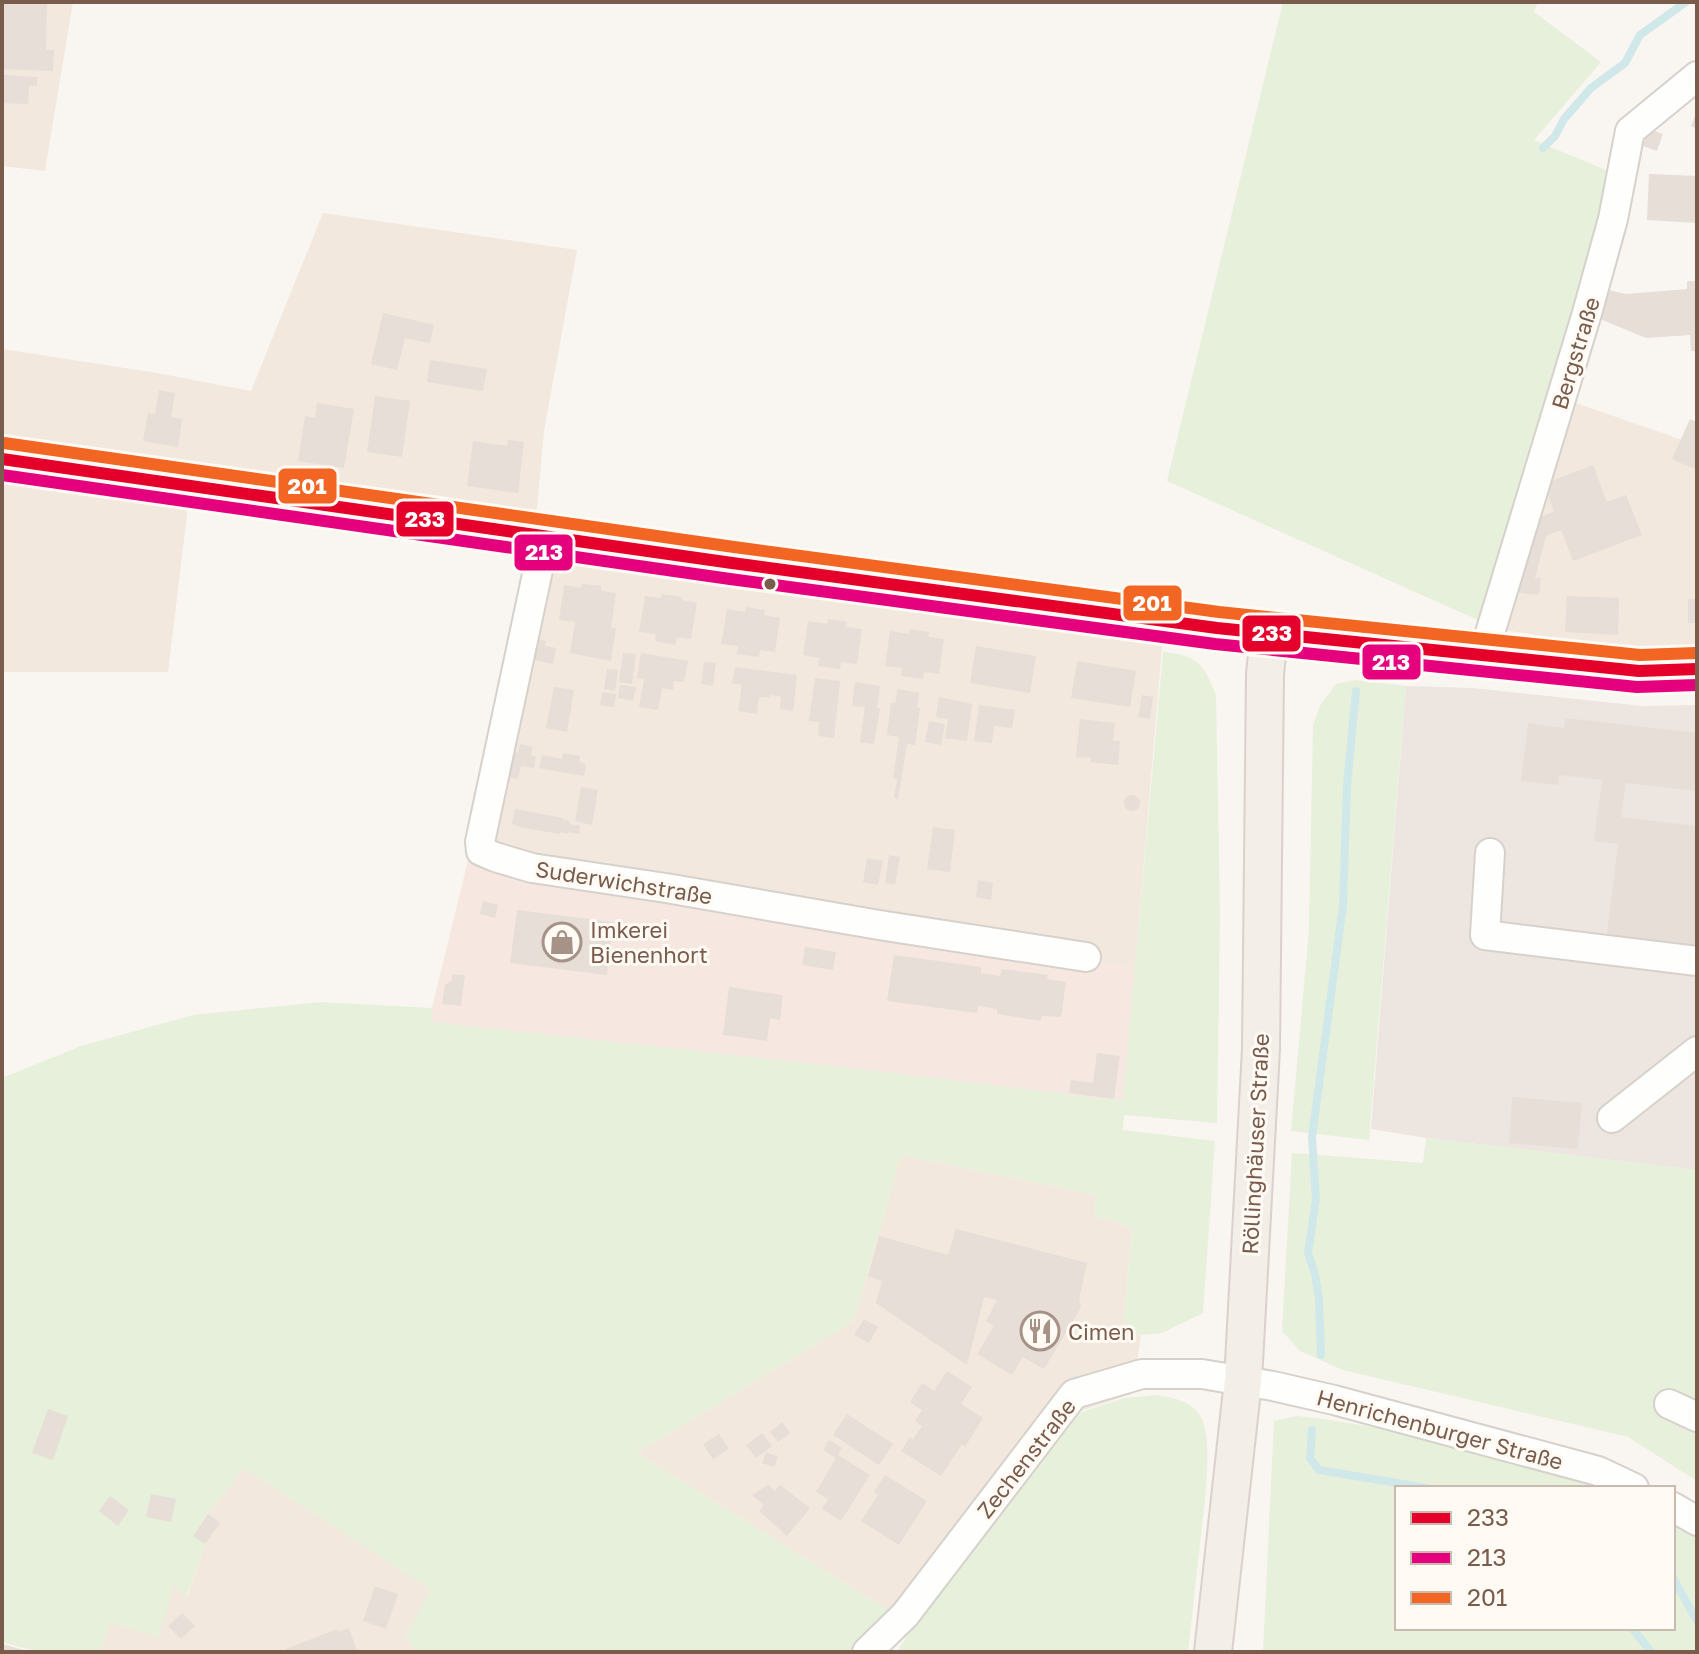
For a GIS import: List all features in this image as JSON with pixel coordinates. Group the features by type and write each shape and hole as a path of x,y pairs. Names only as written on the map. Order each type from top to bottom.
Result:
{"main road":[{"path":"2,459 545,537 1269,635 1639,671 1697,669"},
{"name":"Röllinghäuser Straße","path":"1213,1652 1243,1381 1261,1049 1265,674 1269,635"}],"street":[{"name":"Bergstraße","path":"1483,656 1587,313 1613,219 1630,131 1697,76"},
{"name":"Suderwichstraße","path":"545,537 480,842 481,851 532,868 1086,957"},
{"path":"1490,853 1485,935 1697,961"},
{"path":"1612,1118 1697,1051"},
{"name":"Zechenstraße","path":"867,1652 905,1615 1074,1394 1142,1374 1202,1374 1243,1381"},
{"name":"Henrichenburger Straße","path":"1243,1381 1334,1400 1598,1471 1630,1486"},
{"path":"1669,1404 1697,1417"},
{"path":"1675,1508 1697,1521"},
{"path":"891,1652 900,1618"}],"shaded area":[{"path":"2,2 73,2 45,171 2,166"},
{"path":"323,213 577,250 544,431 535,530 189,498 168,672 2,672 2,349 251,391"},
{"path":"1567,400 1697,445 1697,650 1639,651 1504,630"},
{"path":"539,536 1164,623 1135,968 469,856"},
{"path":"1406,686 1473,688 1642,706 1697,705 1697,1170 1371,1129"},
{"path":"469,856 1135,968 1123,1102 886,1072 431,1022"},
{"path":"901,1155 1096,1195 1094,1217 1118,1222 1132,1229 1123,1330 1141,1335 1132,1394 1080,1411 1043,1448 900,1618 637,1453 854,1321"},
{"path":"244,1468 431,1589 406,1637 417,1652 100,1652 110,1622 174,1584 187,1597 205,1544 193,1536"}],"green space":[{"path":"1283,2 1538,2 1534,12 1601,62 1534,140 1613,173 1576,309 1480,621 1167,481"},
{"path":"1163,652 1192,659 1208,676 1216,696 1220,914 1217,1123 1124,1115 1123,1130 1215,1141 1203,1313 1162,1333 1141,1335 1123,1331 1132,1229 1118,1222 1094,1217 1096,1195 901,1155 854,1321 637,1453 900,1618 867,1652 417,1652 406,1637 430,1589 244,1468 194,1536 205,1544 186,1598 174,1585 159,1637 110,1623 100,1652 38,1652 2,1642 2,1078 81,1046 193,1015 321,1002 432,1008 432,1022 1123,1101"},
{"path":"1356,680 1406,686 1369,1140 1291,1131 1309,930 1313,725 1321,704 1336,684"},
{"path":"1426,1138 1697,1170 1697,1401 1669,1388 1659,1416 1697,1433 1697,1481 1628,1437 1343,1370 1300,1351 1282,1331 1292,1153 1423,1163"},
{"path":"1157,1395 1193,1407 1201,1417 1207,1444 1205,1503 1188,1652 898,1652 1043,1448 1081,1412 1125,1398"},
{"path":"1296,1416 1374,1427 1491,1455 1599,1486 1395,1486 1395,1630 1675,1630 1675,1519 1697,1536 1697,1652 1263,1652 1274,1421"}],"building":[{"path":"2,2 47,3 46,50 54,50 53,71 2,69"},
{"path":"4,75 37,77 37,86 29,86 28,104 2,103"},
{"path":"1697,110 1697,129 1691,126"},
{"path":"1649,129 1663,134 1657,151 1643,146"},
{"path":"1649,174 1697,176 1697,223 1647,220"},
{"path":"1687,281 1697,281 1697,351 1691,351 1690,335 1646,338 1600,319 1609,290 1626,294 1687,289"},
{"path":"383,313 434,325 430,343 405,338 397,370 371,364"},
{"path":"430,360 487,369 483,391 427,382"},
{"path":"159,390 175,393 171,417 182,419 178,447 143,441 148,413 155,414"},
{"path":"375,396 410,401 402,457 367,452"},
{"path":"317,403 354,409 344,468 298,461 305,416 315,418"},
{"path":"1690,419 1697,422 1697,470 1672,459"},
{"path":"508,440 524,442 518,493 467,486 473,441 507,446"},
{"path":"1593,465 1607,502 1626,495 1642,535 1573,561 1561,530 1546,536 1535,578 1541,578 1539,595 1511,592 1531,522 1554,511 1544,484"},
{"path":"582,584 601,586 601,591 616,593 611,628 616,628 611,661 570,653 575,622 559,620 564,585 581,588"},
{"path":"661,594 697,603 691,639 677,637 675,645 655,641 656,634 639,632 645,596 661,598"},
{"path":"1567,596 1619,598 1618,635 1565,632"},
{"path":"1688,599 1697,599 1697,623 1688,623"},
{"path":"746,607 765,610 764,615 780,618 775,652 760,650 759,657 737,654 738,646 721,644 727,609 746,612"},
{"path":"828,619 847,622 846,627 862,629 857,664 841,662 840,669 818,666 819,658 803,655 808,621 827,624"},
{"path":"910,629 929,632 928,637 944,639 939,674 924,672 923,679 901,676 902,668 885,666 890,631 909,634"},
{"path":"536,638 546,641 545,646 556,648 553,664 531,659"},
{"path":"976,646 1036,656 1030,693 970,683"},
{"path":"623,653 636,654 632,684 619,682"},
{"path":"641,653 688,661 684,682 674,681 673,690 662,688 658,710 639,707 644,679 637,678"},
{"path":"1077,661 1136,671 1130,707 1071,698"},
{"path":"704,662 716,663 713,686 701,684"},
{"path":"735,667 797,675 793,711 780,709 781,697 771,695 770,698 759,697 757,714 738,711 742,685 732,683"},
{"path":"607,669 618,670 615,691 604,689"},
{"path":"815,678 840,681 834,738 818,736 819,722 809,721"},
{"path":"855,682 880,686 874,744 860,742 865,707 852,706"},
{"path":"620,685 636,687 633,701 618,698"},
{"path":"554,687 574,690 567,732 546,728"},
{"path":"898,689 919,693 917,707 920,708 915,745 907,744 898,799 894,798 897,779 893,778 899,737 887,735 891,703 895,703"},
{"path":"602,692 616,694 614,707 600,705"},
{"path":"1142,695 1153,697 1150,719 1138,717"},
{"path":"939,697 972,704 967,741 945,738 948,719 936,717"},
{"path":"979,705 1015,710 1012,728 994,726 992,743 974,741"},
{"path":"1565,718 1697,733 1697,791 1626,783 1621,817 1697,826 1697,952 1606,942 1618,844 1594,841 1602,780 1559,775 1558,785 1521,781 1528,723 1564,728"},
{"path":"1080,719 1115,723 1113,741 1120,741 1118,765 1076,757"},
{"path":"929,721 945,724 941,745 925,742"},
{"path":"520,744 533,747 531,755 536,757 534,768 521,766 518,779 508,777 514,752 518,753"},
{"path":"563,753 580,756 579,762 586,764 584,776 539,768 542,755 562,759"},
{"path":"581,787 598,790 592,825 575,821"},
{"path":"1132,795 1138,797 1138,809 1132,811 1126,809 1124,803 1126,797"},
{"path":"515,809 563,818 570,824 580,826 579,834 518,827 512,824"},
{"path":"933,827 955,830 950,872 927,869"},
{"path":"889,855 900,857 895,885 885,883"},
{"path":"867,858 883,861 878,885 863,882"},
{"path":"978,880 993,883 991,900 976,897"},
{"path":"483,901 498,905 495,918 480,914"},
{"name":"Imkerei Bienenhort","path":"517,910 613,922 607,975 510,963"},
{"path":"805,947 836,952 833,970 802,965"},
{"path":"894,955 981,967 981,973 1000,976 1002,969 1048,975 1047,979 1066,982 1061,1017 1042,1016 1041,1021 997,1014 997,1009 978,1006 977,1013 887,1001"},
{"path":"452,974 465,975 461,1006 442,1004 445,985 452,980"},
{"path":"729,987 783,995 780,1020 770,1018 767,1041 723,1035"},
{"path":"1097,1053 1120,1056 1114,1099 1069,1093 1071,1080 1093,1083"},
{"path":"1512,1097 1582,1103 1578,1149 1509,1143"},
{"path":"956,1229 1087,1263 1079,1299 1081,1307 1044,1369 1023,1357 1012,1375 977,1354 994,1326 986,1321 997,1300 984,1297 967,1365 876,1303 882,1281 868,1276 879,1236 948,1255"},
{"path":"864,1319 878,1327 869,1343 854,1335"},
{"path":"947,1371 972,1387 961,1404 983,1418 965,1447 962,1444 941,1476 901,1451 922,1426 915,1421 922,1410 910,1402 922,1383 934,1391"},
{"path":"48,1409 68,1416 53,1460 32,1453"},
{"path":"847,1414 893,1444 879,1465 833,1435"},
{"path":"782,1422 790,1433 778,1442 770,1432"},
{"path":"762,1433 772,1446 756,1458 746,1445"},
{"path":"719,1434 729,1449 713,1459 703,1444"},
{"path":"829,1440 842,1448 838,1455 870,1475 841,1521 822,1509 828,1499 816,1492 836,1458 823,1450"},
{"path":"766,1452 778,1457 774,1467 762,1463"},
{"path":"885,1475 927,1501 899,1545 861,1521 878,1495 874,1492"},
{"path":"768,1485 775,1491 780,1485 810,1508 787,1536 759,1511 764,1505 752,1495"},
{"path":"151,1494 176,1499 171,1522 146,1517"},
{"path":"110,1496 129,1510 118,1526 99,1511"},
{"path":"208,1514 220,1523 205,1544 193,1536"},
{"path":"375,1586 398,1594 386,1629 363,1621"},
{"path":"182,1613 195,1626 181,1639 168,1626"},
{"path":"349,1628 357,1651 287,1652 286,1649 337,1629 338,1632"},
{"path":"2,1644 27,1651 27,1652 2,1652"}],"waterway":[{"path":"1543,148 1591,88 1625,63 1640,35 1686,2"},
{"path":"1321,1355 1319,1299 1308,1253 1316,1199 1312,1137 1343,905 1347,786 1356,691"},
{"path":"1312,1430 1310,1458 1319,1470 1415,1486"},
{"path":"1675,1582 1697,1621"},
{"path":"1634,1630 1651,1652"}],"transit line":[{"name":"201","path":"4,443 734,547 1219,612 1640,655 1696,653"},
{"name":"233","path":"2,459 732,563 1217,628 1639,671 1697,669"},
{"name":"213","path":"2,475 730,579 1215,644 1637,687 1697,685"}],"place":[{"name":"Imkerei Bienenhort","path":"562,942"},
{"name":"Cimen","path":"1040,1331"}]}
